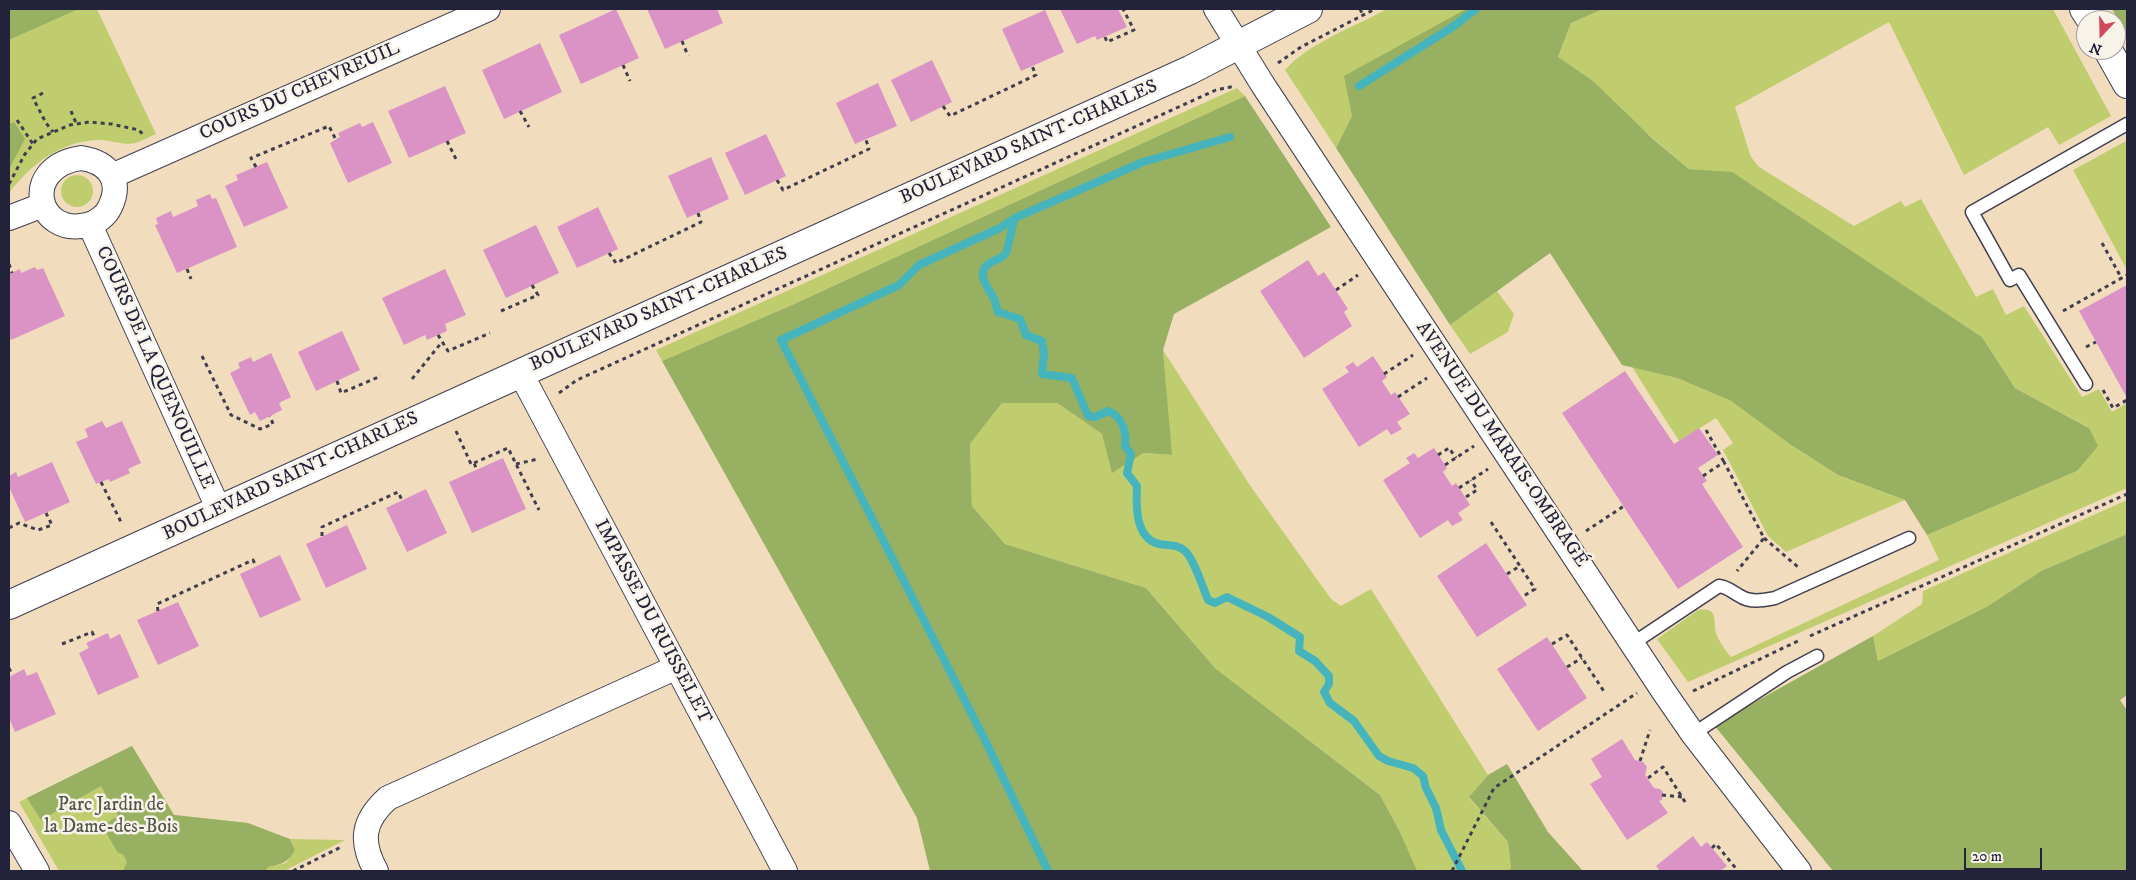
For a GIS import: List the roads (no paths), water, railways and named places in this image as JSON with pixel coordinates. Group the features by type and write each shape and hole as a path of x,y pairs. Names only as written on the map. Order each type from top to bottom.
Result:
{"street":[{"name":"COURS DU CHEVREUIL","path":"112,176 488,9"},
{"name":"AVENUE DU MARAIS-OMBRAGÉ","path":"1216,9 1238,46 1632,644 1693,734 1800,871"},
{"name":"BOULEVARD SAINT-CHARLES","path":"9,606 520,372 1061,129 1238,46 1308,9"},
{"path":"2114,60 2127,84"},
{"path":"81,158 94,160 108,169 112,176 113,200 108,210 100,219 90,225 78,227 54,220 43,205 42,191 49,173 68,160 81,158"},
{"path":"9,218 43,205"},
{"name":"COURS DE LA QUENOUILLE","path":"90,225 219,510"},
{"name":"IMPASSE DU RUISSELET","path":"520,372 785,871"},
{"path":"376,871 366,849 365,840 373,816 379,806 388,798 678,667"},
{"path":"9,823 37,871"}],"lane":[{"path":"2086,384 2019,275 2010,280 1972,212 2127,124"},
{"path":"1632,644 1719,586 1724,586 1741,597 1749,599 1775,598 1909,538"},
{"path":"1693,734 1787,672 1817,656"}],"waterway":[{"path":"1359,86 1454,26 1476,9"},
{"path":"1230,137 1143,162 1015,218 1006,253 1003,257 992,262 983,271 985,284 995,300 998,312 1020,319 1026,335 1042,341 1044,354 1042,374 1072,378 1088,416 1095,417 1108,411 1113,413 1120,421 1124,430 1125,446 1131,454 1127,473 1137,486 1137,512 1145,535 1151,541 1176,546 1185,551 1195,567 1208,600 1215,603 1227,597 1268,617 1300,637 1299,651 1315,661 1329,676 1329,684 1324,692 1330,703 1354,721 1379,756 1388,761 1413,768 1423,776 1426,788 1436,808 1441,830 1462,871"},
{"path":"1015,218 1000,228 919,265 899,285 781,340 985,740 1048,871"}],"park label":[{"name":"Parc Jardin de la Dame-des-Bois","path":"111,817"}]}
